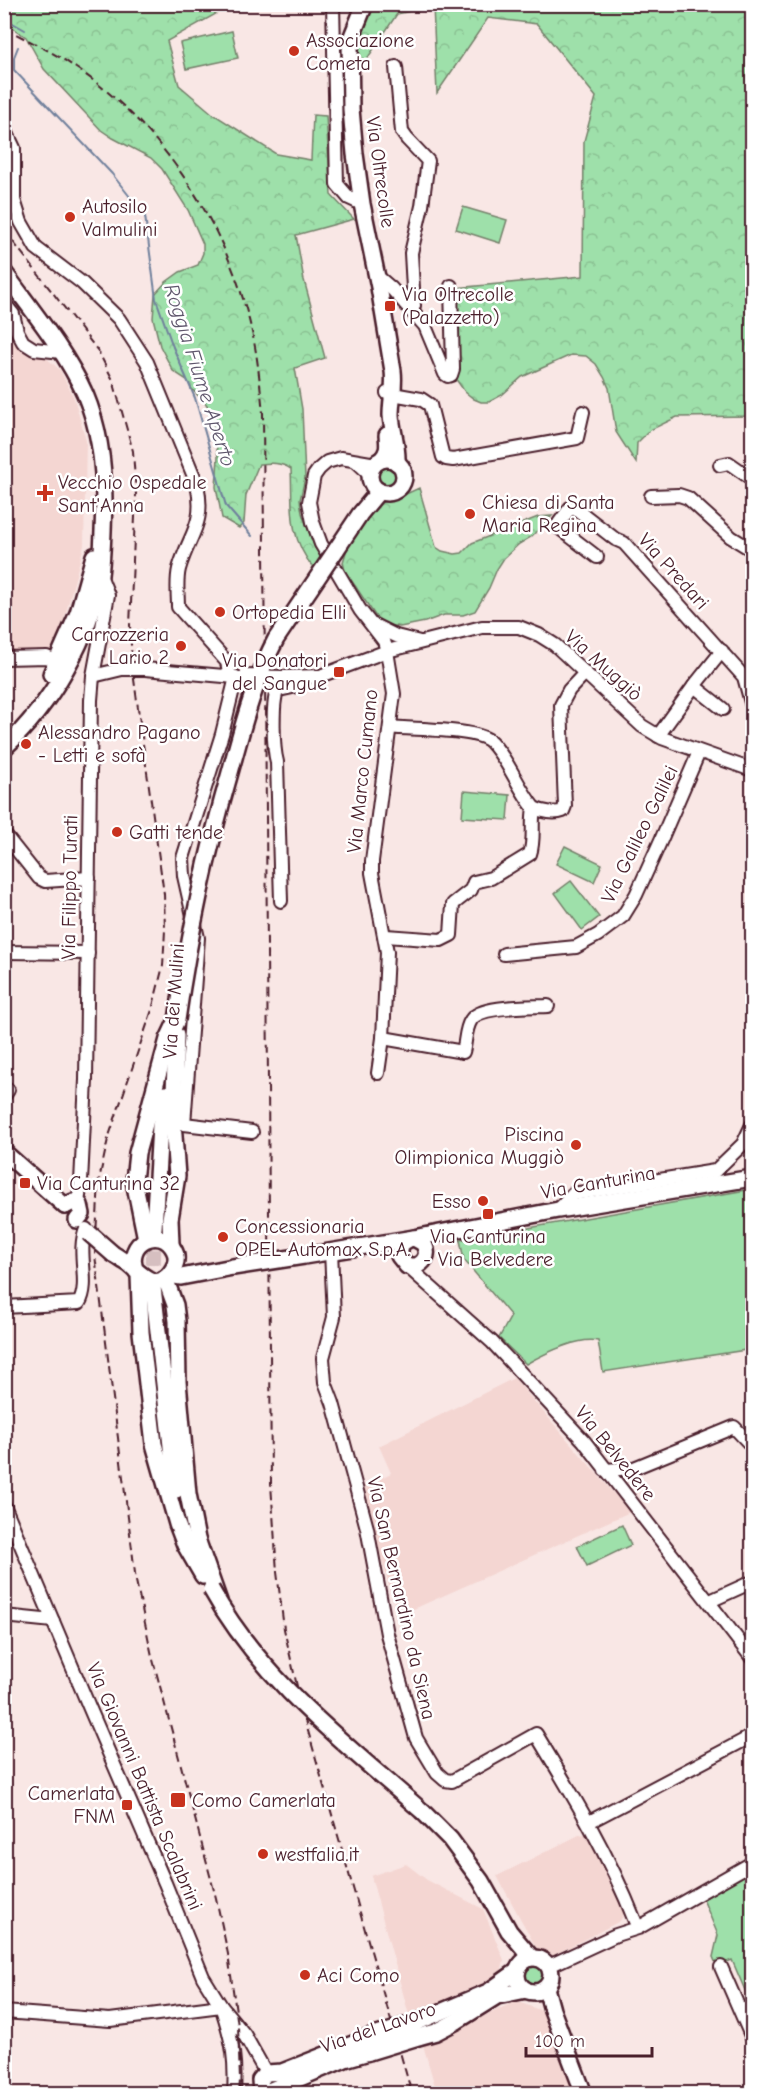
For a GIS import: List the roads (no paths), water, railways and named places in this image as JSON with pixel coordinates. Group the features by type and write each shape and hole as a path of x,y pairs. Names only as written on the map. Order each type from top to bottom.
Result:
{"main road":[{"name":"Via Oltrecolle","path":"177,1020 193,919 214,830 254,692 268,654 360,514 389,448 385,412 393,371 362,204 351,109 350,41 365,4"},
{"path":"4,272 62,352 85,396 93,418 104,482 104,522 96,563 100,575 76,649 37,715 9,744"},
{"name":"Via Oltrecolle","path":"376,475 390,493 401,486 404,474 397,463 398,453 390,393"},
{"path":"376,475 390,460 397,463"},
{"path":"9,744 41,696 57,662 78,612 104,522"},
{"path":"56,684 57,662"},
{"path":"145,1239 134,1181 137,1153 168,1039 177,1020"},
{"path":"177,1020 145,1239 133,1260 137,1273 141,1332 154,1444 177,1524 191,1542 220,1605"},
{"path":"4,1152 72,1204 64,1212 65,1217 84,1227 137,1273 151,1281 162,1280 175,1266 170,1219 177,1176 173,1122 177,1020"},
{"name":"Via Canturina","path":"162,1280 331,1251 415,1242 451,1230 753,1178"},
{"path":"113,1254 123,1254 145,1239 159,1238 173,1249 195,1273"},
{"path":"415,1242 427,1254 409,1262 401,1244 415,1242"},
{"name":"Via Canturina","path":"351,1248 409,1262"},
{"path":"162,1280 175,1305 178,1382 191,1542 211,1589 250,1648 288,1690 450,1839 481,1881 509,1931 523,1964 518,1983 536,1990 552,2010 584,2094"},
{"path":"523,1964 542,1959 549,1966 551,1978 536,1990"},
{"name":"Via del Lavoro","path":"268,2085 345,2059 368,2045 417,2030 488,1992 523,1964"},
{"name":"Via del Lavoro","path":"417,2030 436,2032 499,1996 536,1990"}],"street":[{"path":"333,4 337,184 349,198 362,204"},
{"path":"396,68 402,132 428,161 422,206 411,253 414,306 411,309"},
{"path":"4,127 14,148 14,200 21,222 36,248 82,283 119,319 147,362 197,484 201,502 198,525 187,546 178,572 178,607 237,676"},
{"path":"377,276 425,326 445,374 451,375 453,369 451,286"},
{"path":"4,303 13,314 17,331 23,342 34,349 62,352"},
{"path":"390,393 421,399 430,405 443,457 453,460 577,438 583,412"},
{"path":"93,676 122,669 237,676 320,676 387,651 384,641 367,621 321,544 309,502 312,481 321,467 337,458 357,461 376,475"},
{"path":"720,465 729,463 753,479"},
{"path":"651,496 679,495 688,498 731,537 753,550"},
{"name":"Via Predari","path":"597,557 558,527 570,508 575,508 624,543 744,677 753,706"},
{"name":"Via Filippo Turati","path":"72,1204 81,1182 85,1127 91,700 93,676 108,595 100,575"},
{"path":"367,621 388,633 421,642"},
{"name":"Via Muggiò","path":"387,651 482,627 519,627 555,645 634,720 658,736 753,770"},
{"name":"Via Marco Cumano","path":"378,1073 383,1038 387,952 386,936 372,873 372,861 394,694 387,651"},
{"path":"658,736 722,651"},
{"path":"4,658 48,657 57,662"},
{"path":"390,727 468,733 485,737 497,750 534,808 540,811 563,811 565,802 561,705 569,690 585,673"},
{"name":"Via dei Mulini","path":"237,676 222,734 183,858 184,876 198,938 184,1124 252,1132"},
{"path":"282,901 275,753 276,693 280,689 294,687 299,677"},
{"path":"694,686 723,709"},
{"name":"Via Galileo Galilei","path":"504,954 576,947 598,935 623,915 648,867 699,752"},
{"path":"386,936 441,940 448,938 451,935 453,904 471,890 474,882 491,878 531,854 534,808"},
{"path":"4,834 39,878 45,881 89,878"},
{"path":"4,952 88,953"},
{"path":"383,1038 463,1052 467,1029 472,1017 485,1011 549,1006"},
{"path":"4,1086 8,1090 4,1096"},
{"path":"558,1210 573,1194 715,1171 742,1144 753,1125"},
{"path":"4,1307 79,1303 83,1291 81,1254 84,1227"},
{"name":"Via San Bernardino da Siena","path":"331,1251 334,1317 323,1358 324,1382 333,1403 369,1536 387,1634 416,1738 437,1773 445,1780 455,1780 536,1734 589,1822 621,1885 635,1921"},
{"name":"Via Belvedere","path":"409,1262 431,1288 492,1342 584,1441 753,1658"},
{"path":"605,1470 634,1468 734,1427 753,1446"},
{"name":"Via Giovanni Battista Scalabrini","path":"4,1505 203,1977 221,2006 244,2034 268,2085"},
{"path":"710,1601 753,1582"},
{"path":"4,1616 53,1621"},
{"path":"589,1822 753,1736"},
{"path":"616,1935 635,1921 753,1855"},
{"path":"549,1966 616,1935 638,1928 753,1863"},
{"path":"721,1966 747,2008 753,2038"},
{"path":"4,2012 110,2020 221,2006 236,2064 234,2094"}],"waterway":[{"name":"Roggia Fiume Aperto","path":"4,18 25,30"},
{"name":"Roggia Fiume Aperto","path":"18,47 14,57 14,70 112,174 145,216 156,299 195,398 226,506 252,536"}],"tunnel":[{"path":"153,1287 154,1228"}],"railway":[{"path":"4,28 59,57 108,92 137,119 163,149 208,216 226,253 251,328 263,413 271,1484 277,1572 284,1629 304,1717 412,2094"},
{"path":"4,230 98,351 113,380 133,451 136,495 130,625 132,665 164,894 165,930 163,966 152,1010 108,1139 99,1180 95,1255 136,1581 152,1656 216,1898 228,1954 238,2026 239,2094"}],"place":[{"name":"Associazione Cometa","path":"294,51"},
{"name":"Autosilo Valmulini","path":"70,217"},
{"name":"Via Oltrecolle (Palazzetto)","path":"390,306"},
{"name":"Vecchio Ospedale Sant'Anna","path":"45,493"},
{"name":"Chiesa di Santa Maria Regina","path":"470,514"},
{"name":"Ortopedia Elli","path":"220,612"},
{"name":"Carrozzeria Lario 2","path":"181,646"},
{"name":"Via Donatori del Sangue","path":"339,672"},
{"name":"Alessandro Pagano - Letti e sofà","path":"26,744"},
{"name":"Gatti tende","path":"117,832"},
{"name":"Piscina Olimpionica Muggiò","path":"576,1145"},
{"name":"Via Canturina 32","path":"25,1183"},
{"name":"Esso","path":"483,1201"},
{"name":"Via Canturina - Via Belvedere","path":"488,1214"},
{"name":"Concessionaria OPEL Automax S.p.A.","path":"223,1237"},
{"name":"Como Camerlata","path":"178,1800"},
{"name":"Camerlata FNM","path":"127,1805"},
{"name":"westfalia.it","path":"263,1854"},
{"name":"Aci Como","path":"305,1975"}]}
